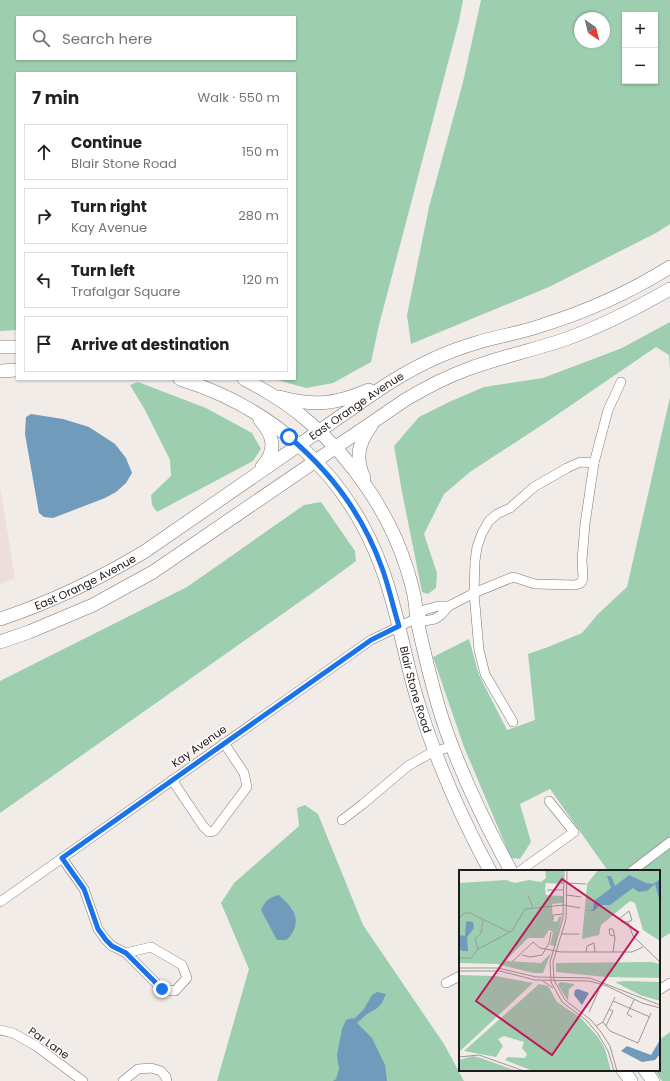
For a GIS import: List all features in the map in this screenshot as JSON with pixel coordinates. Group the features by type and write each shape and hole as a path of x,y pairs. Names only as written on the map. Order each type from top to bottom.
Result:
{"street":[{"name":"East Orange Avenue","path":"0,619 62,595 113,570 161,540 398,377 428,361 460,348 541,326 584,311 626,292 670,267"},
{"name":"East Orange Avenue","path":"0,642 61,620 93,606 153,572 375,420 425,388 484,363 534,350 568,338 616,317 670,289"},
{"path":"0,347 16,347"},
{"path":"0,370 16,370"},
{"path":"270,394 299,402 326,403 346,399 398,377"},
{"name":"Blair Stone Road","path":"183,380 219,393 248,408 275,426 316,461 348,500 368,534 387,583 413,686 435,751 462,816 489,870"},
{"name":"Blair Stone Road","path":"246,380 270,394 299,414 319,431 355,471 372,494 386,519 401,552 413,591 416,602 417,618 441,715 452,746 478,807 510,870"},
{"path":"474,593 513,577 535,584 575,585 581,583 585,524 594,463 608,410 621,382"},
{"path":"248,408 268,429 272,438 270,454 266,463 257,474"},
{"path":"372,494 358,459 363,439 375,420"},
{"path":"513,722 485,674 479,650 474,593 477,547 482,533 489,521 497,514 510,508 534,487 566,468 580,462 594,463"},
{"name":"Kay Avenue","path":"0,902 371,640 417,618 424,610 439,606 449,606 474,593"},
{"path":"172,780 203,826 210,832 214,831 246,787 244,773 224,743"},
{"path":"342,820 408,766 435,751 452,746"},
{"path":"521,870 574,832 549,801"},
{"path":"633,870 670,842"},
{"path":"62,858 84,889 98,929 112,946 126,953 162,989 175,991 186,978 182,964 151,947 126,953"},
{"path":"446,983 459,976"},
{"path":"660,989 670,983"},
{"name":"Par Lane","path":"0,1030 13,1033 36,1046 82,1081"},
{"path":"123,1081 138,1069 151,1068 162,1071 166,1077 166,1081"},
{"path":"646,1071 653,1081"}],"shaded area":[{"path":"0,487 15,578 0,584"}],"green space":[{"path":"0,0 463,0 459,21 379,325 371,362 333,383 306,388 278,380 296,380 296,72 16,72 16,330 0,331"},
{"path":"481,0 670,0 670,224 656,233 549,287 411,344 407,315 429,207 463,82"},
{"path":"670,322 670,370 669,355 656,347 470,472 444,494 424,534 437,573 436,588 428,594 422,592 394,446 419,417 484,387 543,378 622,348"},
{"path":"138,382 206,408 252,433 261,449 253,461 157,512 152,505 151,495 171,476 170,460 145,410 130,385"},
{"path":"670,397 670,933 660,939 660,870 607,870 550,789 520,804 531,842 520,859 511,858 464,747 433,657 469,639 479,675 507,730 535,720 528,654 582,633 598,614 627,587"},
{"path":"321,502 355,551 356,561 0,813 0,681 187,587 304,505"},
{"path":"305,805 318,814 363,925 444,1044 464,1081 217,1081 249,969 221,903 234,883 299,826 297,808"},
{"path":"670,1032 670,1081 662,1081 656,1071 660,1071 660,1039"}],"water":[{"path":"31,414 63,419 89,427 115,444 126,458 132,473 126,483 116,492 105,498 53,518 44,517 39,513 25,434 26,417"},
{"path":"279,895 292,909 296,922 291,935 286,940 277,940 261,910 268,900"},
{"path":"377,992 386,994 382,1003 357,1023 372,1038 385,1065 387,1081 333,1081 336,1079 339,1069 337,1055 342,1029 346,1020 352,1018 354,1019 364,1009 372,995"}],"route":[{"path":"162,989 126,953 112,946 106,940 98,929 84,889 62,858 371,640 399,626 381,566 368,534 359,518 348,500 326,472 308,453 289,437"}]}
